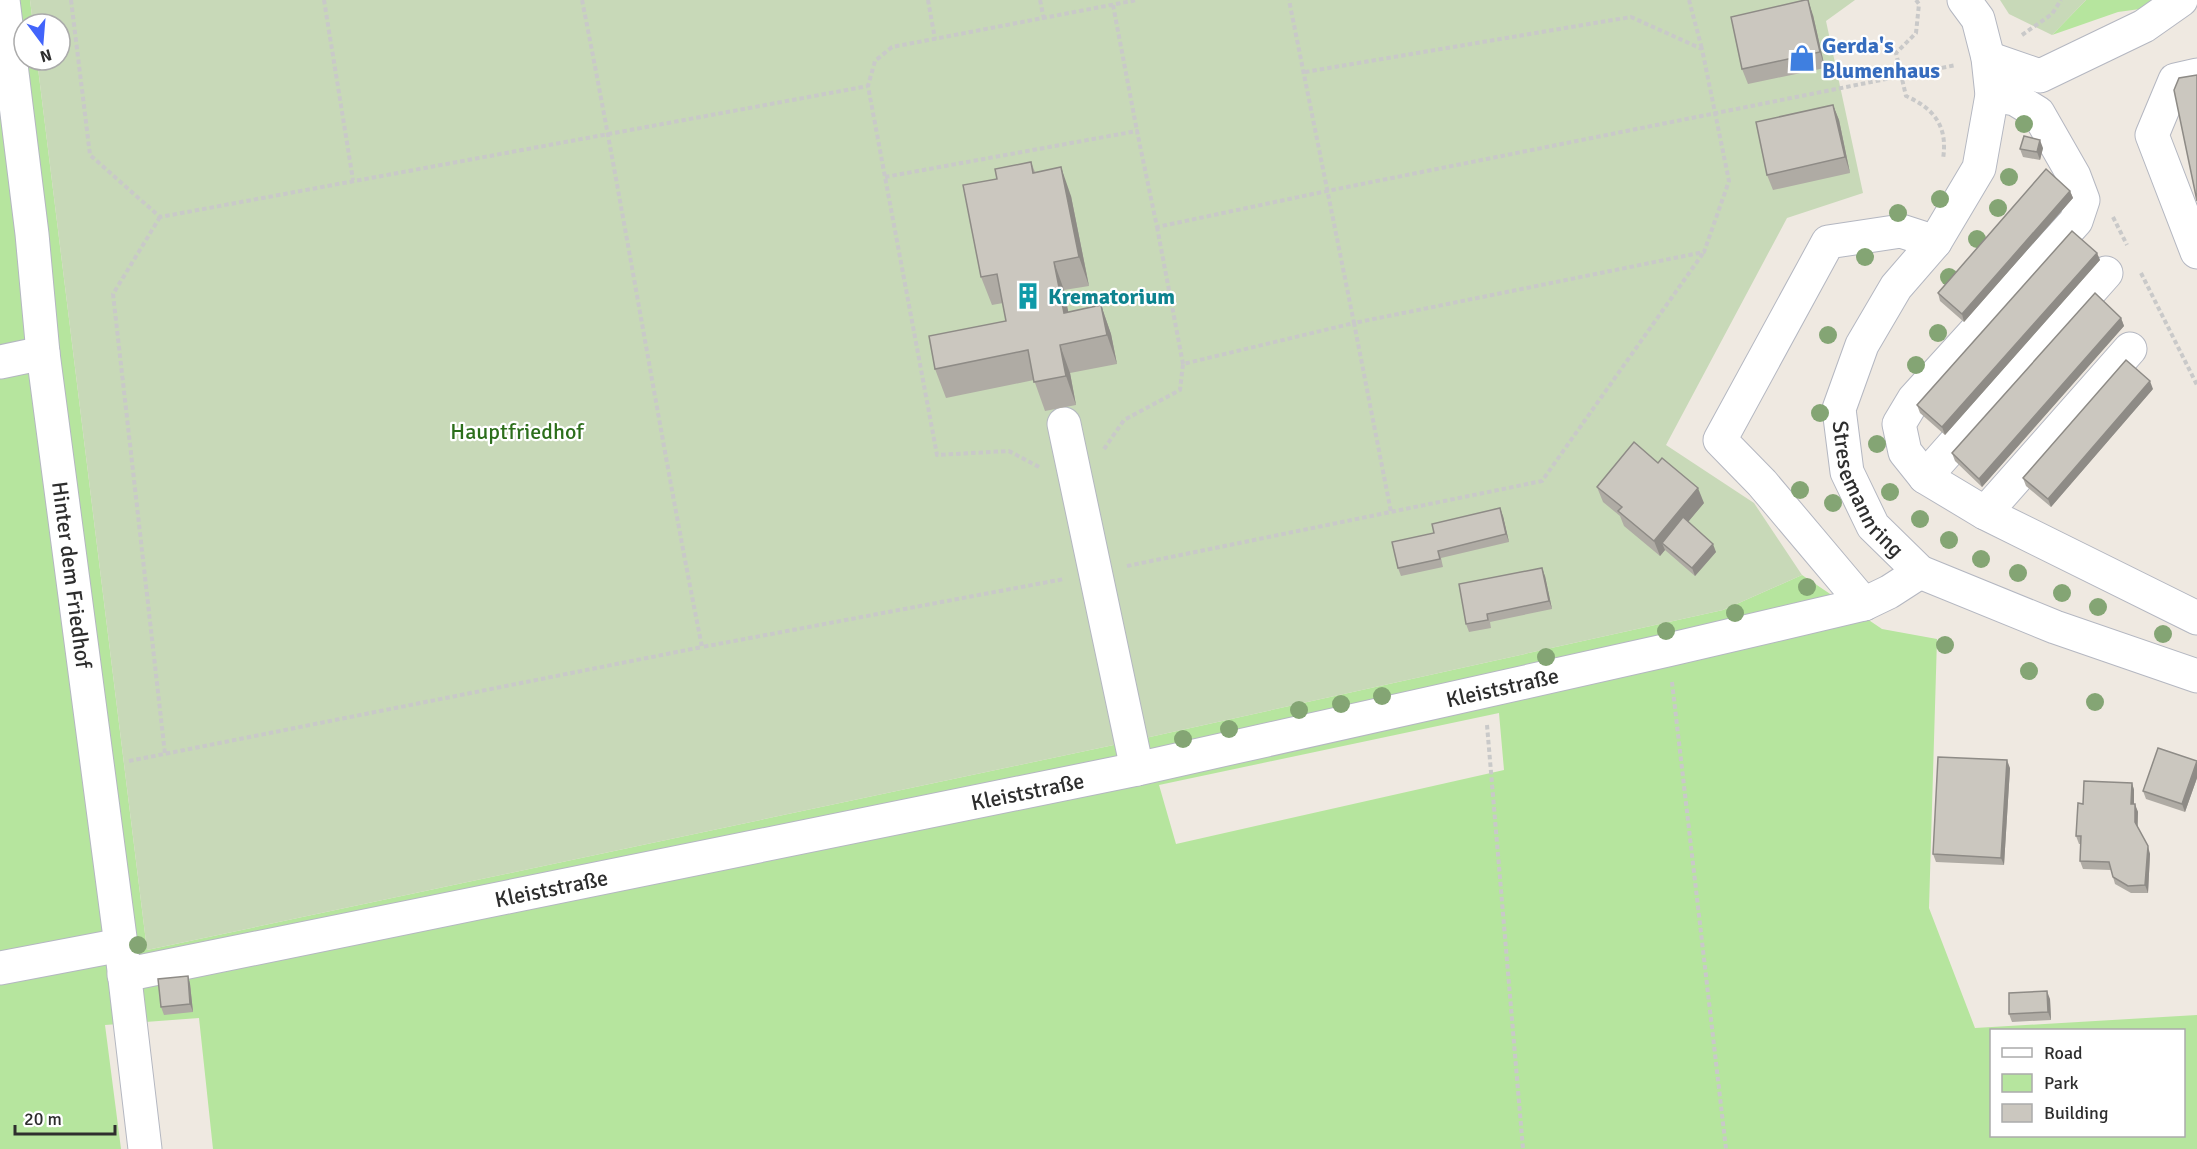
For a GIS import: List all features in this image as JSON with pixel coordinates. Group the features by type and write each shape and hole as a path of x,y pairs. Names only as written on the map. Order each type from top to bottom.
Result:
{"street":[{"name":"Hinter dem Friedhof","path":"3,0 32,234 43,353 145,1149"},
{"name":"Stresemannring","path":"1964,0 1978,19 1988,58 1992,95 1979,168 1935,242 1896,287 1862,345 1839,409 1847,472 1874,526 1920,572 2055,627 2197,676"},
{"path":"1988,58 2040,76 2144,26 2181,0"},
{"path":"2197,75 2175,80 2152,135 2197,252"},
{"path":"1992,95 2015,99 2038,113 2074,176 2083,200 2076,221 1914,399 1899,424 1905,452 1925,477 1985,513 2197,618"},
{"path":"1864,604 1762,483 1720,440 1828,242 1901,231 1935,242"},
{"path":"1925,477 2106,273"},
{"path":"1985,513 2130,349"},
{"path":"0,362 43,353"},
{"path":"1064,424 1137,769"},
{"name":"Kleiststraße","path":"0,968 122,960 1137,769 1864,604 1889,592 1920,572"}],"path":[{"path":"71,0 90,154 160,216"},
{"path":"324,0 353,180"},
{"path":"582,0 609,135 672,495 702,646"},
{"path":"928,0 935,39"},
{"path":"1040,0 1044,19"},
{"path":"1113,5 1183,364 1180,390 1124,420 1078,488 1009,451 937,455 868,86 875,61 892,47 1137,0"},
{"path":"1289,0 1391,512"},
{"path":"97,767 702,646 1096,572 1542,481 1704,252 1729,180 1702,49 1689,0"},
{"path":"1900,76 1896,53 1916,33 1919,4 1916,0"},
{"path":"1157,227 1327,190 1988,58 2052,14 2061,0"},
{"path":"1305,72 1631,17 1702,49"},
{"path":"165,754 113,294 160,216 868,86"},
{"path":"885,177 1137,131"},
{"path":"2113,217 2129,249"},
{"path":"1183,364 1354,323 1704,252"},
{"path":"2139,270 2197,385"},
{"path":"1668,650 1726,1149"},
{"path":"1484,691 1523,1149"}],"green space":[{"path":"0,0 30,0 32,12 12,12 12,72 38,72 147,950 1109,746 1723,610 1802,575 1882,629 1937,639 1929,908 1975,1028 2197,1015 2197,1149 213,1149 199,1018 105,1025 121,1149 0,1149","holes":["1499,713 1504,770 1176,844 1159,785"]},
{"name":"Hauptfriedhof","path":"30,0 1855,0 1826,21 1863,193 1787,218 1666,445 1754,503 1802,575 1723,610 1109,746 147,950 38,72 72,72 72,12 32,12"},
{"path":"2000,0 2086,0 2052,35 2009,14"},
{"path":"2086,0 2155,0 2140,9 2118,12 2052,35"}],"building":[{"path":"1808,0 1820,52 1742,69 1731,17"},
{"path":"2197,75 2197,201 2174,90 2179,78"},
{"path":"1833,105 1845,157 1767,175 1756,122"},
{"path":"2024,136 2040,140 2037,152 2020,149"},
{"name":"Krematorium","path":"1031,162 1033,173 1061,167 1079,257 1054,262 1064,313 1101,305 1107,335 1060,345 1066,376 1034,382 1028,350 935,369 929,336 1006,321 997,274 981,277 963,185 997,179 995,169"},
{"path":"2046,169 2070,191 1962,314 1938,293"},
{"path":"2072,231 2097,253 1942,427 1917,405"},
{"path":"2095,293 2121,318 1979,479 1952,453"},
{"path":"2126,360 2150,381 2048,499 2023,478"},
{"path":"1634,442 1658,463 1662,458 1698,488 1654,541 1618,511 1622,507 1597,487"},
{"path":"1500,508 1506,534 1438,551 1440,559 1398,568 1392,542 1434,533 1432,524"},
{"path":"1683,517 1713,544 1692,568 1662,543"},
{"path":"1542,568 1549,601 1487,614 1488,620 1466,624 1459,584"},
{"path":"2158,748 2197,761 2182,804 2143,791"},
{"path":"1938,757 2007,760 2001,858 1933,854"},
{"path":"2084,781 2132,783 2131,804 2135,804 2135,822 2148,846 2145,885 2128,886 2113,877 2109,862 2080,861 2081,836 2076,836 2078,803 2083,804"},
{"path":"188,976 190,1004 161,1007 158,979"},
{"path":"2047,991 2048,1012 2009,1014 2009,993"}],"place":[{"name":"Gerda's Blumenhaus","path":"1802,58"},
{"name":"Krematorium","path":"1028,296"}]}
